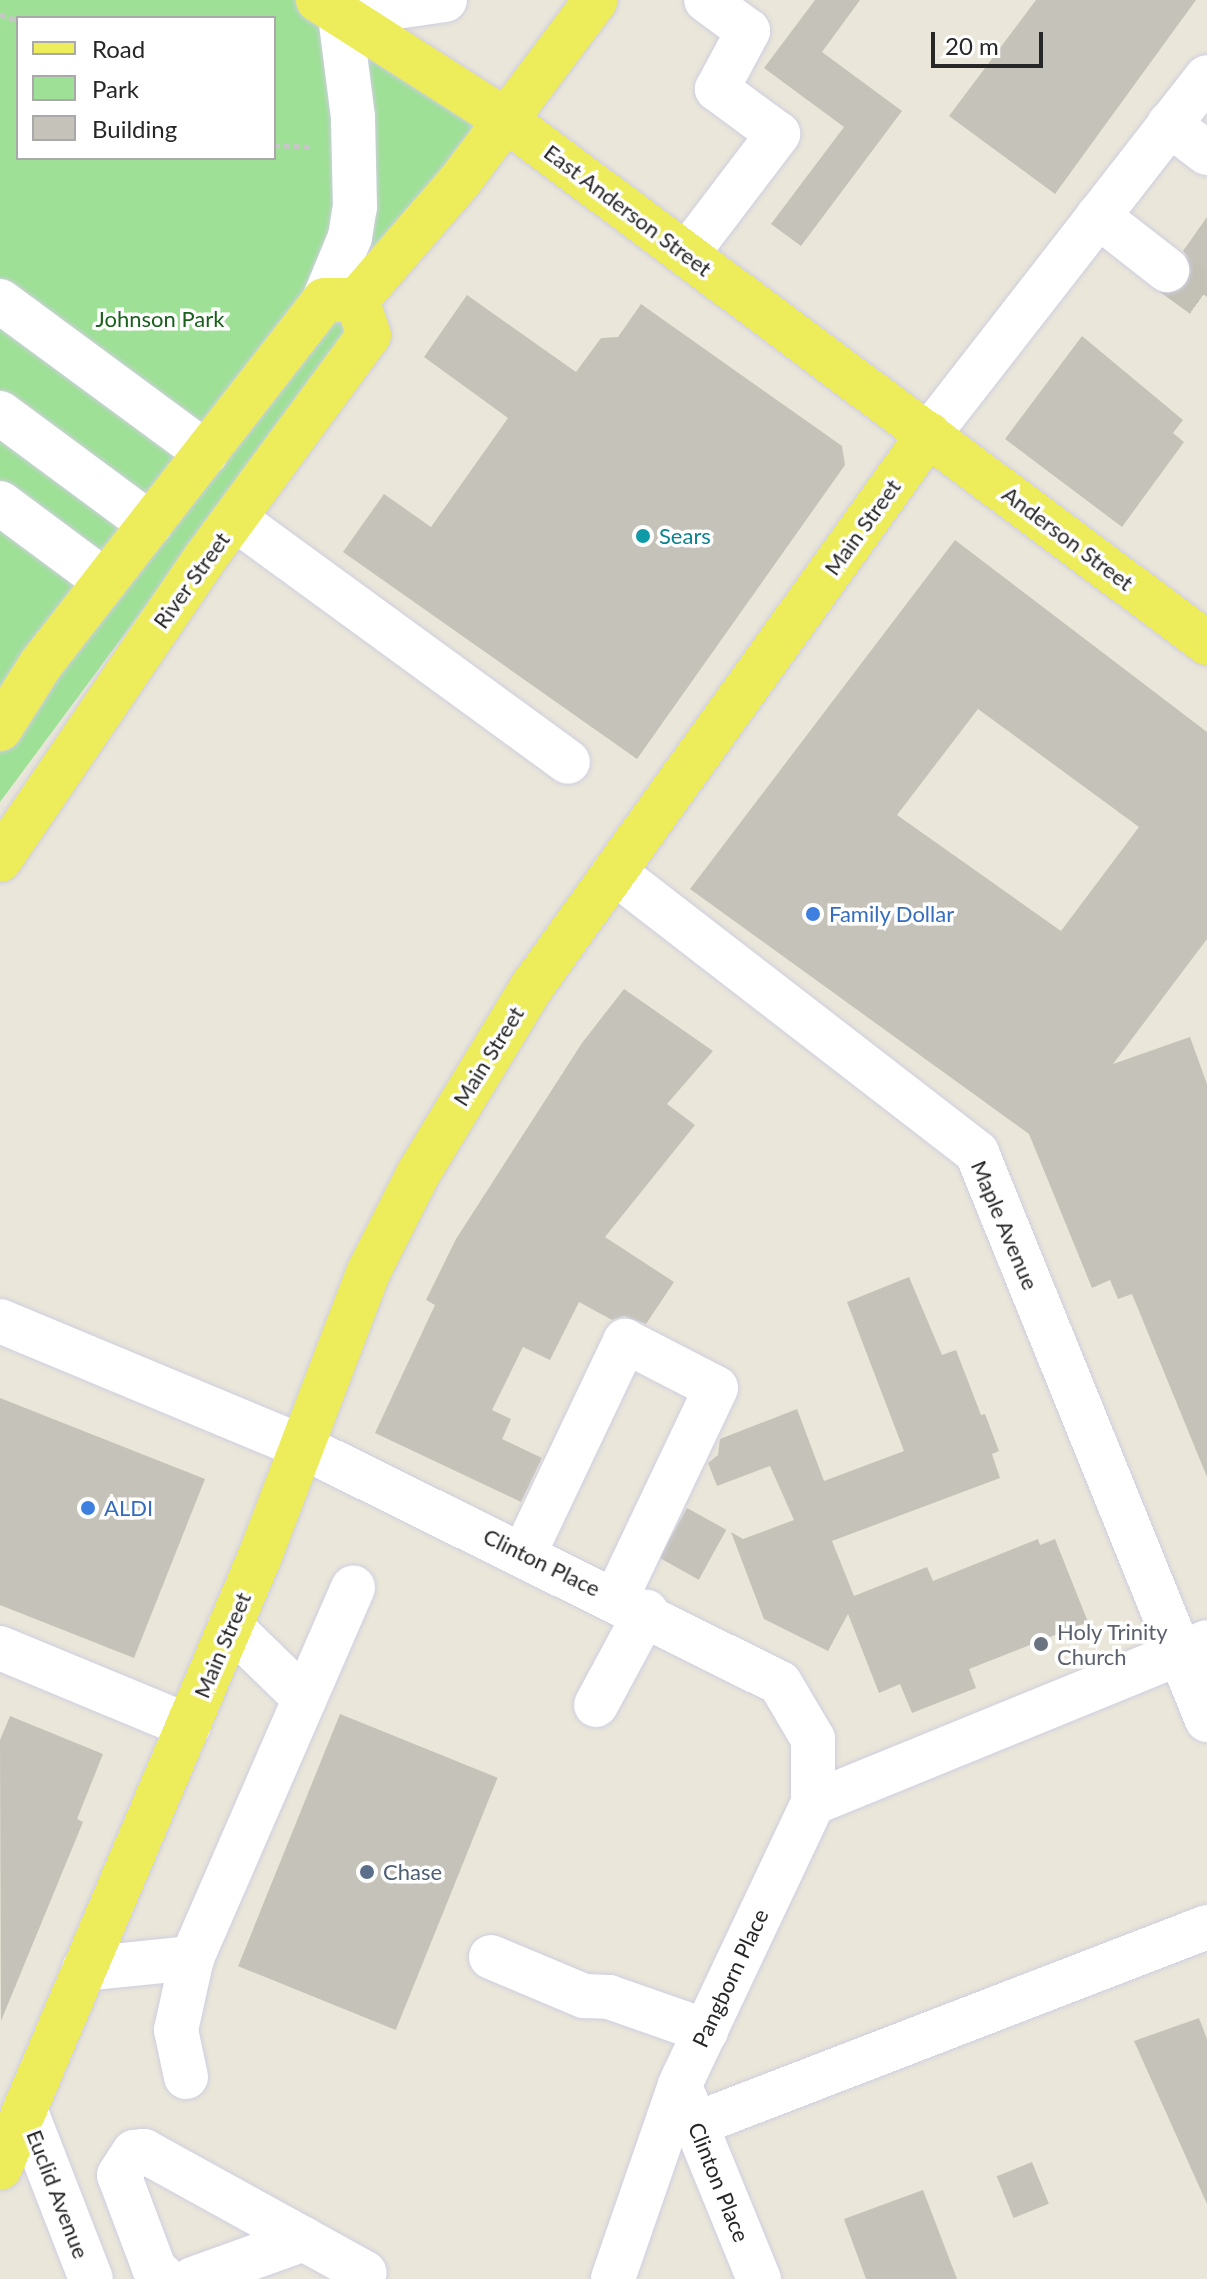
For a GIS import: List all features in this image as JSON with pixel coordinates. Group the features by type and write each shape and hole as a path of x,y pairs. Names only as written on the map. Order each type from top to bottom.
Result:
{"main road":[{"path":"0,729 105,581 206,453 506,120 596,0"},
{"name":"East Anderson Street","path":"329,7 506,120 929,434"},
{"name":"River Street","path":"0,860 36,799 369,335 341,300"},
{"name":"Anderson Street","path":"929,434 1207,643"},
{"name":"Main Street","path":"0,2168 230,1626 369,1271 418,1174 531,988 929,434"}],"street":[{"path":"341,300 355,207 353,117 329,7 445,0"},
{"path":"687,254 778,134 717,89 748,31 706,0"},
{"name":"Main Street","path":"929,434 1207,77"},
{"path":"1169,124 1207,153"},
{"path":"1098,216 1167,270"},
{"path":"0,301 206,453"},
{"path":"0,413 150,524"},
{"path":"0,503 105,581"},
{"path":"235,519 568,762"},
{"name":"Maple Avenue","path":"614,872 977,1153 1194,1647 1207,1720"},
{"name":"Clinton Place","path":"0,1321 301,1446 631,1606 780,1683"},
{"path":"524,1554 625,1341 716,1388 596,1705"},
{"path":"186,2077 176,2030 192,1958 353,1587"},
{"path":"230,1626 304,1698"},
{"path":"813,1803 888,1769 1194,1647"},
{"path":"0,1648 188,1726"},
{"name":"Pangborn Place","path":"613,2279 688,2104 706,2031 813,1803 813,1739 780,1683"},
{"path":"688,2104 1207,1927"},
{"path":"491,1957 584,1996 609,1997 706,2031"},
{"path":"84,1969 192,1958"},
{"name":"Clinton Place","path":"688,2104 759,2279"},
{"name":"Euclid Avenue","path":"25,2109 91,2279"},
{"path":"165,2279 154,2268 119,2175 134,2152 144,2151 304,2239 366,2277"},
{"path":"193,2279 304,2239"}],"path":[{"path":"276,145 326,145"}],"green space":[{"name":"Johnson Park","path":"0,0 338,0 506,120 0,802"}],"building":[{"path":"815,0 860,0 822,52 902,111 801,246 771,224 844,127 764,68"},
{"path":"1036,0 1196,0 1055,194 949,116"},
{"path":"1207,217 1207,297 1188,283 1190,261 1183,251"},
{"name":"Sears","path":"467,295 576,372 601,338 618,337 641,304 842,446 845,465 637,759 343,552 384,494 431,527 508,418 424,357"},
{"path":"1082,336 1183,420 1173,433 1184,442 1122,527 1005,439"},
{"path":"955,540 1207,732 1207,939 1113,1064 1190,1037 1207,1084 1207,1477 1132,1294 1118,1299 1110,1280 1092,1288 1029,1134 690,889","holes":["978,709 1139,827 1061,931 897,815"]},
{"path":"624,989 713,1051 667,1104 695,1125 605,1237 674,1282 646,1324 624,1316 612,1320 579,1302 550,1360 523,1347 492,1410 511,1419 502,1439 542,1458 521,1502 375,1433 435,1305 426,1300 456,1239 582,1043"},
{"path":"909,1277 942,1355 956,1350 981,1415 985,1414 999,1451 992,1454 1000,1478 832,1541 854,1596 927,1567 933,1581 1038,1539 1040,1545 1055,1539 1088,1622 969,1669 976,1688 912,1713 900,1684 879,1693 848,1614 828,1651 764,1619 731,1532 743,1539 794,1520 770,1466 717,1486 708,1463 718,1455 720,1439 797,1409 824,1481 904,1451 847,1302"},
{"path":"0,1398 205,1479 134,1658 0,1605"},
{"path":"687,1508 726,1530 699,1580 659,1558"},
{"name":"Chase","path":"340,1714 498,1778 396,2030 238,1966"},
{"path":"10,1716 103,1754 77,1819 83,1822 1,2021 0,1740"},
{"path":"1199,2018 1207,2039 1207,2204 1134,2041"},
{"path":"1032,2162 1049,2204 1014,2218 997,2176"},
{"path":"923,2190 957,2279 866,2279 844,2219"}],"tunnel":[{"path":"1167,270 1207,299"}],"place":[{"name":"Sears","path":"643,536"},
{"name":"Family Dollar","path":"813,914"},
{"name":"ALDI","path":"88,1508"},
{"name":"Holy Trinity Church","path":"1041,1644"},
{"name":"Chase","path":"367,1872"}]}
